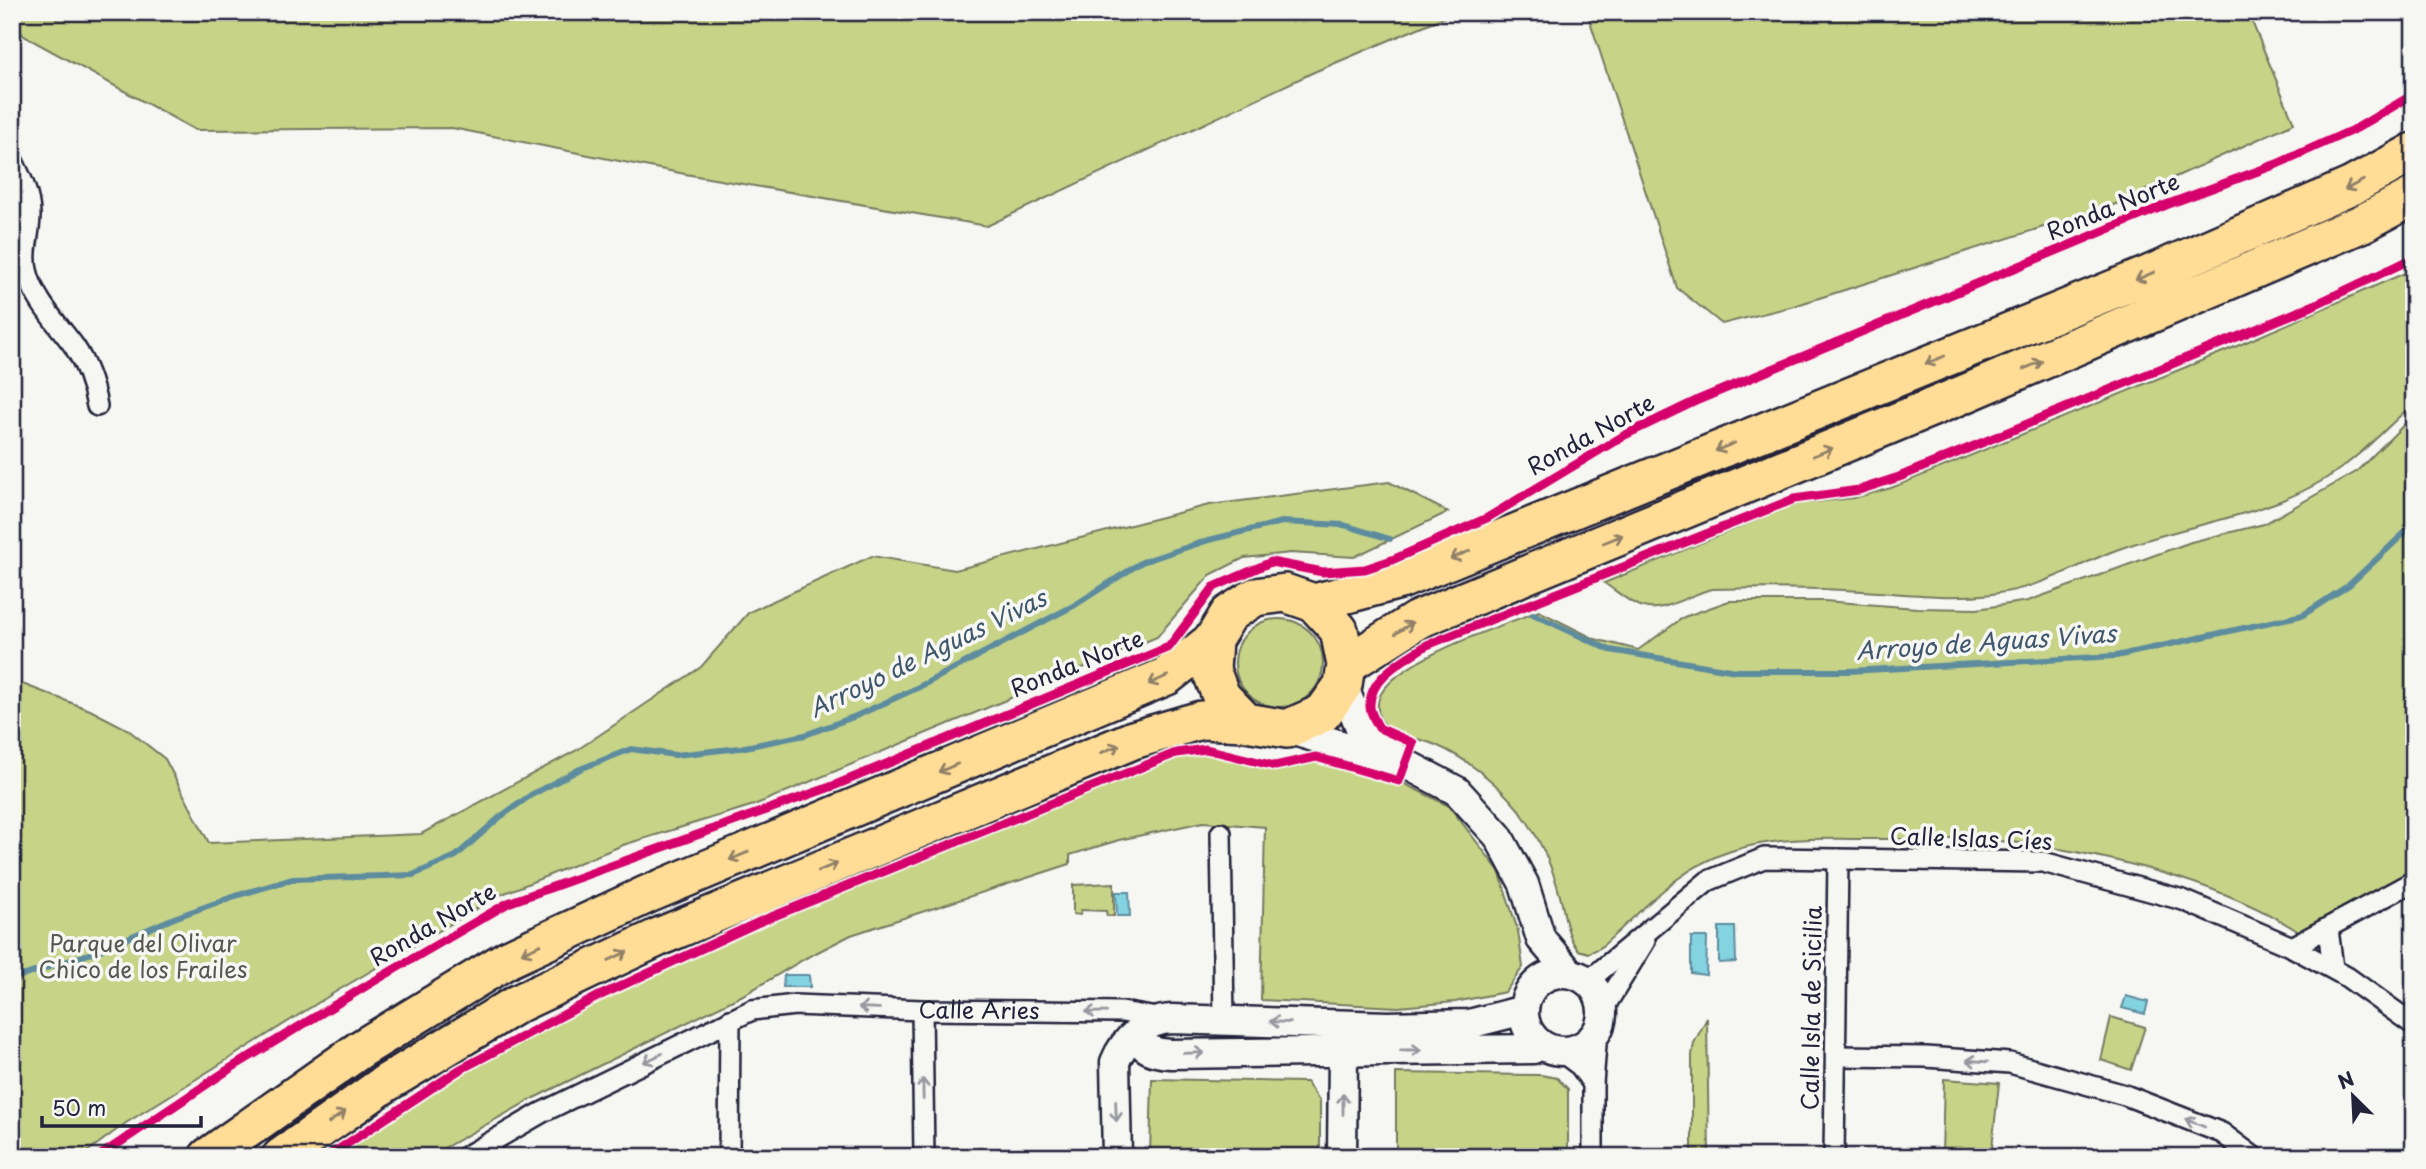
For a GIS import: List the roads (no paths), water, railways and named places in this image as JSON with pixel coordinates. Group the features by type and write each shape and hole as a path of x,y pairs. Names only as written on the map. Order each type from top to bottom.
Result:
{"highway":[{"path":"1345,675 1339,630 1314,603 1400,580 2146,276 2352,186 2414,152"},
{"path":"281,1157 386,1083 449,1043 517,1004 661,936 1133,740 1201,720 1246,722 1287,729 1323,713 1345,675 1417,620 1969,392 2362,223 2414,196"},
{"name":"Ronda Norte","path":"208,1157 361,1049 508,960 648,894 1167,677 1213,640 1229,614 1255,597 1285,593 1314,603"},
{"path":"1213,640 1211,670 1221,696 1246,722"}],"main road":[{"path":"1345,675 1359,725 1374,744 1457,791 1498,836 1524,884 1541,939 1601,1000 1600,1021 1582,1046 1550,1047 1530,1034 1525,1023 1541,939"},
{"path":"1287,729 1404,763"},
{"path":"1529,998 1544,978 1557,973 1579,977"},
{"name":"Calle Aries","path":"1135,1034 1140,1044 1157,1053 1339,1038 1388,1026 1469,1024 1529,998"},
{"path":"1116,1157 1115,1062 1120,1049 1135,1034 1146,1025 1164,1019"},
{"name":"Calle Aries","path":"1164,1019 1224,1020 1339,1038 1533,1049 1550,1047"},
{"path":"1339,1038 1342,1157"}],"street":[{"path":"12,159 24,182 30,214 26,251 28,274 41,300 75,347 87,369 97,406"},
{"path":"1221,833 1224,1020"},
{"name":"Calle Islas Cíes","path":"1579,977 1653,928 1708,881 1764,858 2043,862 2183,900 2292,947 2333,968 2414,1025"},
{"name":"Calle Isla de Sicilia","path":"1834,1157 1838,859"},
{"path":"2292,947 2414,881"},
{"name":"Calle Islas Cíes","path":"1600,1021 1653,928"},
{"path":"2328,929 2333,968"},
{"name":"Calle Aries","path":"465,1157 541,1114 751,1010 795,1005 922,1010 1122,1012 1164,1019"},
{"path":"922,1010 923,1157"},
{"path":"729,1157 730,1020"},
{"path":"1593,1157 1593,1084 1600,1021"},
{"path":"1550,1047 1580,1066 1593,1084"},
{"path":"1836,1056 1926,1056 2010,1063 2125,1095 2222,1133 2254,1157"}],"water":[{"path":"1116,892 1129,892 1130,916 1117,916"},
{"path":"1719,927 1735,927 1736,962 1719,963"},
{"path":"1691,937 1707,937 1706,975 1691,973"},
{"path":"784,975 809,975 810,987 783,987"},
{"path":"2126,996 2148,1002 2145,1014 2122,1008"}],"waterway":[{"name":"Arroyo de Aguas Vivas","path":"12,977 98,951 174,918 293,879 413,875 456,856 500,817 531,795 580,769 631,749 675,755 740,748 805,735 856,716 917,688 1075,605 1142,562 1209,540 1282,522 1344,525 1390,539"},
{"name":"Arroyo de Aguas Vivas","path":"1533,614 1610,650 1736,671 1849,671 2116,656 2303,615 2349,585 2414,524"}],"park label":[{"name":"Parque del Olivar Chico de los Frailes","path":"143,957"}]}
